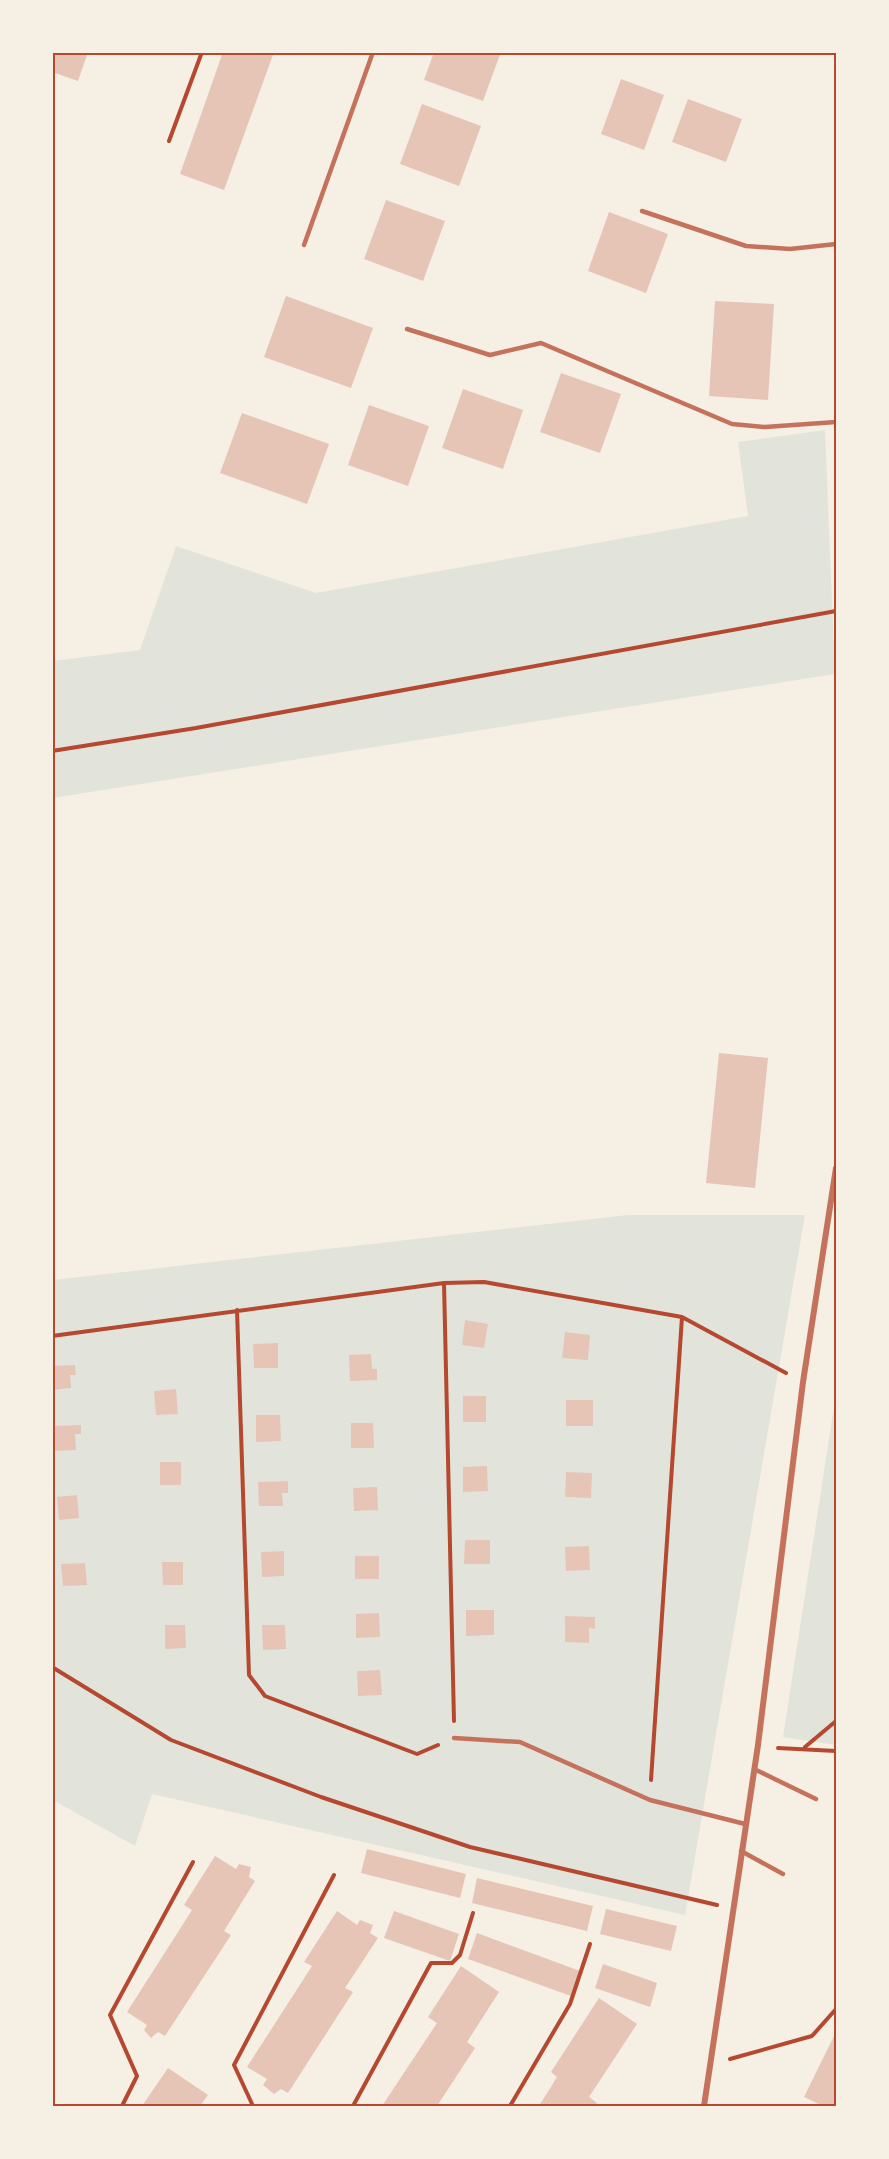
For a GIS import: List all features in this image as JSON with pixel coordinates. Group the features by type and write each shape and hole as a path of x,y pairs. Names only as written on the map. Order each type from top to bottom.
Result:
{"street":[{"path":"704,2106 758,1745 803,1382 837,1168"}],"lane":[{"path":"304,245 373,52"},
{"path":"642,211 746,246 790,249 837,244"},
{"path":"407,329 490,355 541,343 732,424 765,427 837,422"},
{"path":"454,1738 520,1742 650,1800 745,1824"},
{"path":"754,1769 816,1799"},
{"path":"741,1851 783,1874"}],"path":[{"path":"169,141 202,52"},
{"path":"52,751 196,728 837,611"},
{"path":"52,1336 444,1284 484,1282 682,1317 803,1382"},
{"path":"237,1310 249,1676 265,1696 417,1754 454,1738 444,1284"},
{"path":"650,1800 682,1317"},
{"path":"52,1667 171,1740 321,1797 470,1847 732,1909"},
{"path":"804,1747 837,1721"},
{"path":"758,1745 837,1751"},
{"path":"122,2106 137,2076 110,2015 193,1862"},
{"path":"253,2106 234,2065 334,1875"},
{"path":"353,2106 431,1963 452,1963 460,1955 473,1913"},
{"path":"510,2106 570,2004 590,1944"},
{"path":"709,2065 812,2036 837,2009"}],"shaded area":[{"path":"825,430 835,674 53,798 53,661 140,650 176,546 316,593 748,516 738,442"},
{"path":"628,1215 805,1215 685,1915 152,1794 135,1846 53,1800 53,1280"},
{"path":"836,1394 836,1745 783,1737"}],"building":[{"path":"52,52 88,52 78,81 52,72"},
{"path":"223,52 274,52 224,190 180,174"},
{"path":"434,52 501,52 483,101 424,80"},
{"path":"621,79 664,95 644,150 601,134"},
{"path":"688,99 742,119 726,162 672,142"},
{"path":"422,104 481,126 459,186 400,164"},
{"path":"386,200 445,221 423,281 364,259"},
{"path":"609,212 668,234 646,293 588,271"},
{"path":"286,296 373,328 351,388 264,357"},
{"path":"715,301 774,304 768,400 709,396"},
{"path":"561,373 621,394 600,453 540,432"},
{"path":"463,389 523,410 503,469 442,448"},
{"path":"369,405 429,426 408,486 348,465"},
{"path":"242,413 329,444 307,504 220,473"},
{"path":"719,1053 768,1058 755,1188 706,1183"},
{"path":"465,1320 488,1324 484,1348 462,1345"},
{"path":"565,1332 590,1335 588,1360 562,1358"},
{"path":"278,1343 278,1368 254,1368 253,1344"},
{"path":"371,1354 372,1369 377,1369 377,1380 350,1381 349,1355"},
{"path":"75,1365 76,1375 70,1375 71,1388 52,1390 52,1366"},
{"path":"176,1389 178,1414 156,1415 154,1391"},
{"path":"463,1396 486,1396 486,1422 463,1422"},
{"path":"566,1400 593,1400 593,1426 566,1426"},
{"path":"256,1415 280,1415 281,1441 256,1442"},
{"path":"351,1423 373,1423 374,1448 351,1448"},
{"path":"81,1425 81,1434 75,1434 76,1450 53,1451 52,1426"},
{"path":"160,1462 181,1462 181,1485 160,1485"},
{"path":"487,1466 488,1491 463,1492 463,1467"},
{"path":"566,1472 592,1473 591,1498 565,1497"},
{"path":"288,1481 288,1493 282,1493 283,1506 259,1506 258,1482"},
{"path":"377,1487 378,1510 354,1511 353,1488"},
{"path":"77,1495 79,1518 59,1520 57,1497"},
{"path":"465,1540 490,1540 490,1564 464,1564"},
{"path":"589,1546 590,1570 566,1571 565,1547"},
{"path":"284,1551 284,1576 262,1577 261,1552"},
{"path":"355,1556 379,1556 379,1579 355,1579"},
{"path":"162,1562 183,1562 183,1585 163,1585"},
{"path":"85,1563 87,1585 63,1586 61,1564"},
{"path":"466,1610 494,1610 494,1635 466,1636"},
{"path":"379,1613 380,1637 356,1638 356,1614"},
{"path":"565,1616 595,1617 595,1629 589,1628 589,1643 565,1642"},
{"path":"165,1625 185,1625 186,1648 165,1649"},
{"path":"262,1625 285,1625 286,1649 263,1650"},
{"path":"380,1670 382,1695 358,1696 357,1671"},
{"path":"367,1849 466,1874 460,1898 361,1873"},
{"path":"215,1856 236,1869 239,1864 251,1867 249,1877 255,1881 224,1931 231,1935 165,2036 158,2032 151,2038 144,2030 147,2025 127,2012 192,1910 184,1905"},
{"path":"477,1878 593,1906 587,1931 472,1903"},
{"path":"606,1909 677,1926 671,1951 600,1934"},
{"path":"337,1911 357,1925 360,1920 373,1925 370,1933 378,1938 345,1988 353,1992 288,2093 281,2089 274,2094 263,2085 267,2079 247,2067 312,1966 304,1962"},
{"path":"394,1911 459,1934 450,1961 384,1938"},
{"path":"477,1933 580,1971 571,1996 468,1959"},
{"path":"603,1964 657,1983 650,2007 595,1988"},
{"path":"461,1966 499,1992 467,2042 475,2048 437,2106 382,2106 437,2023 428,2017"},
{"path":"599,1998 637,2024 589,2097 597,2103 595,2106 539,2106 557,2077 551,2072"},
{"path":"836,2032 836,2106 823,2106 804,2097"},
{"path":"168,2068 208,2095 200,2106 142,2106"}]}
